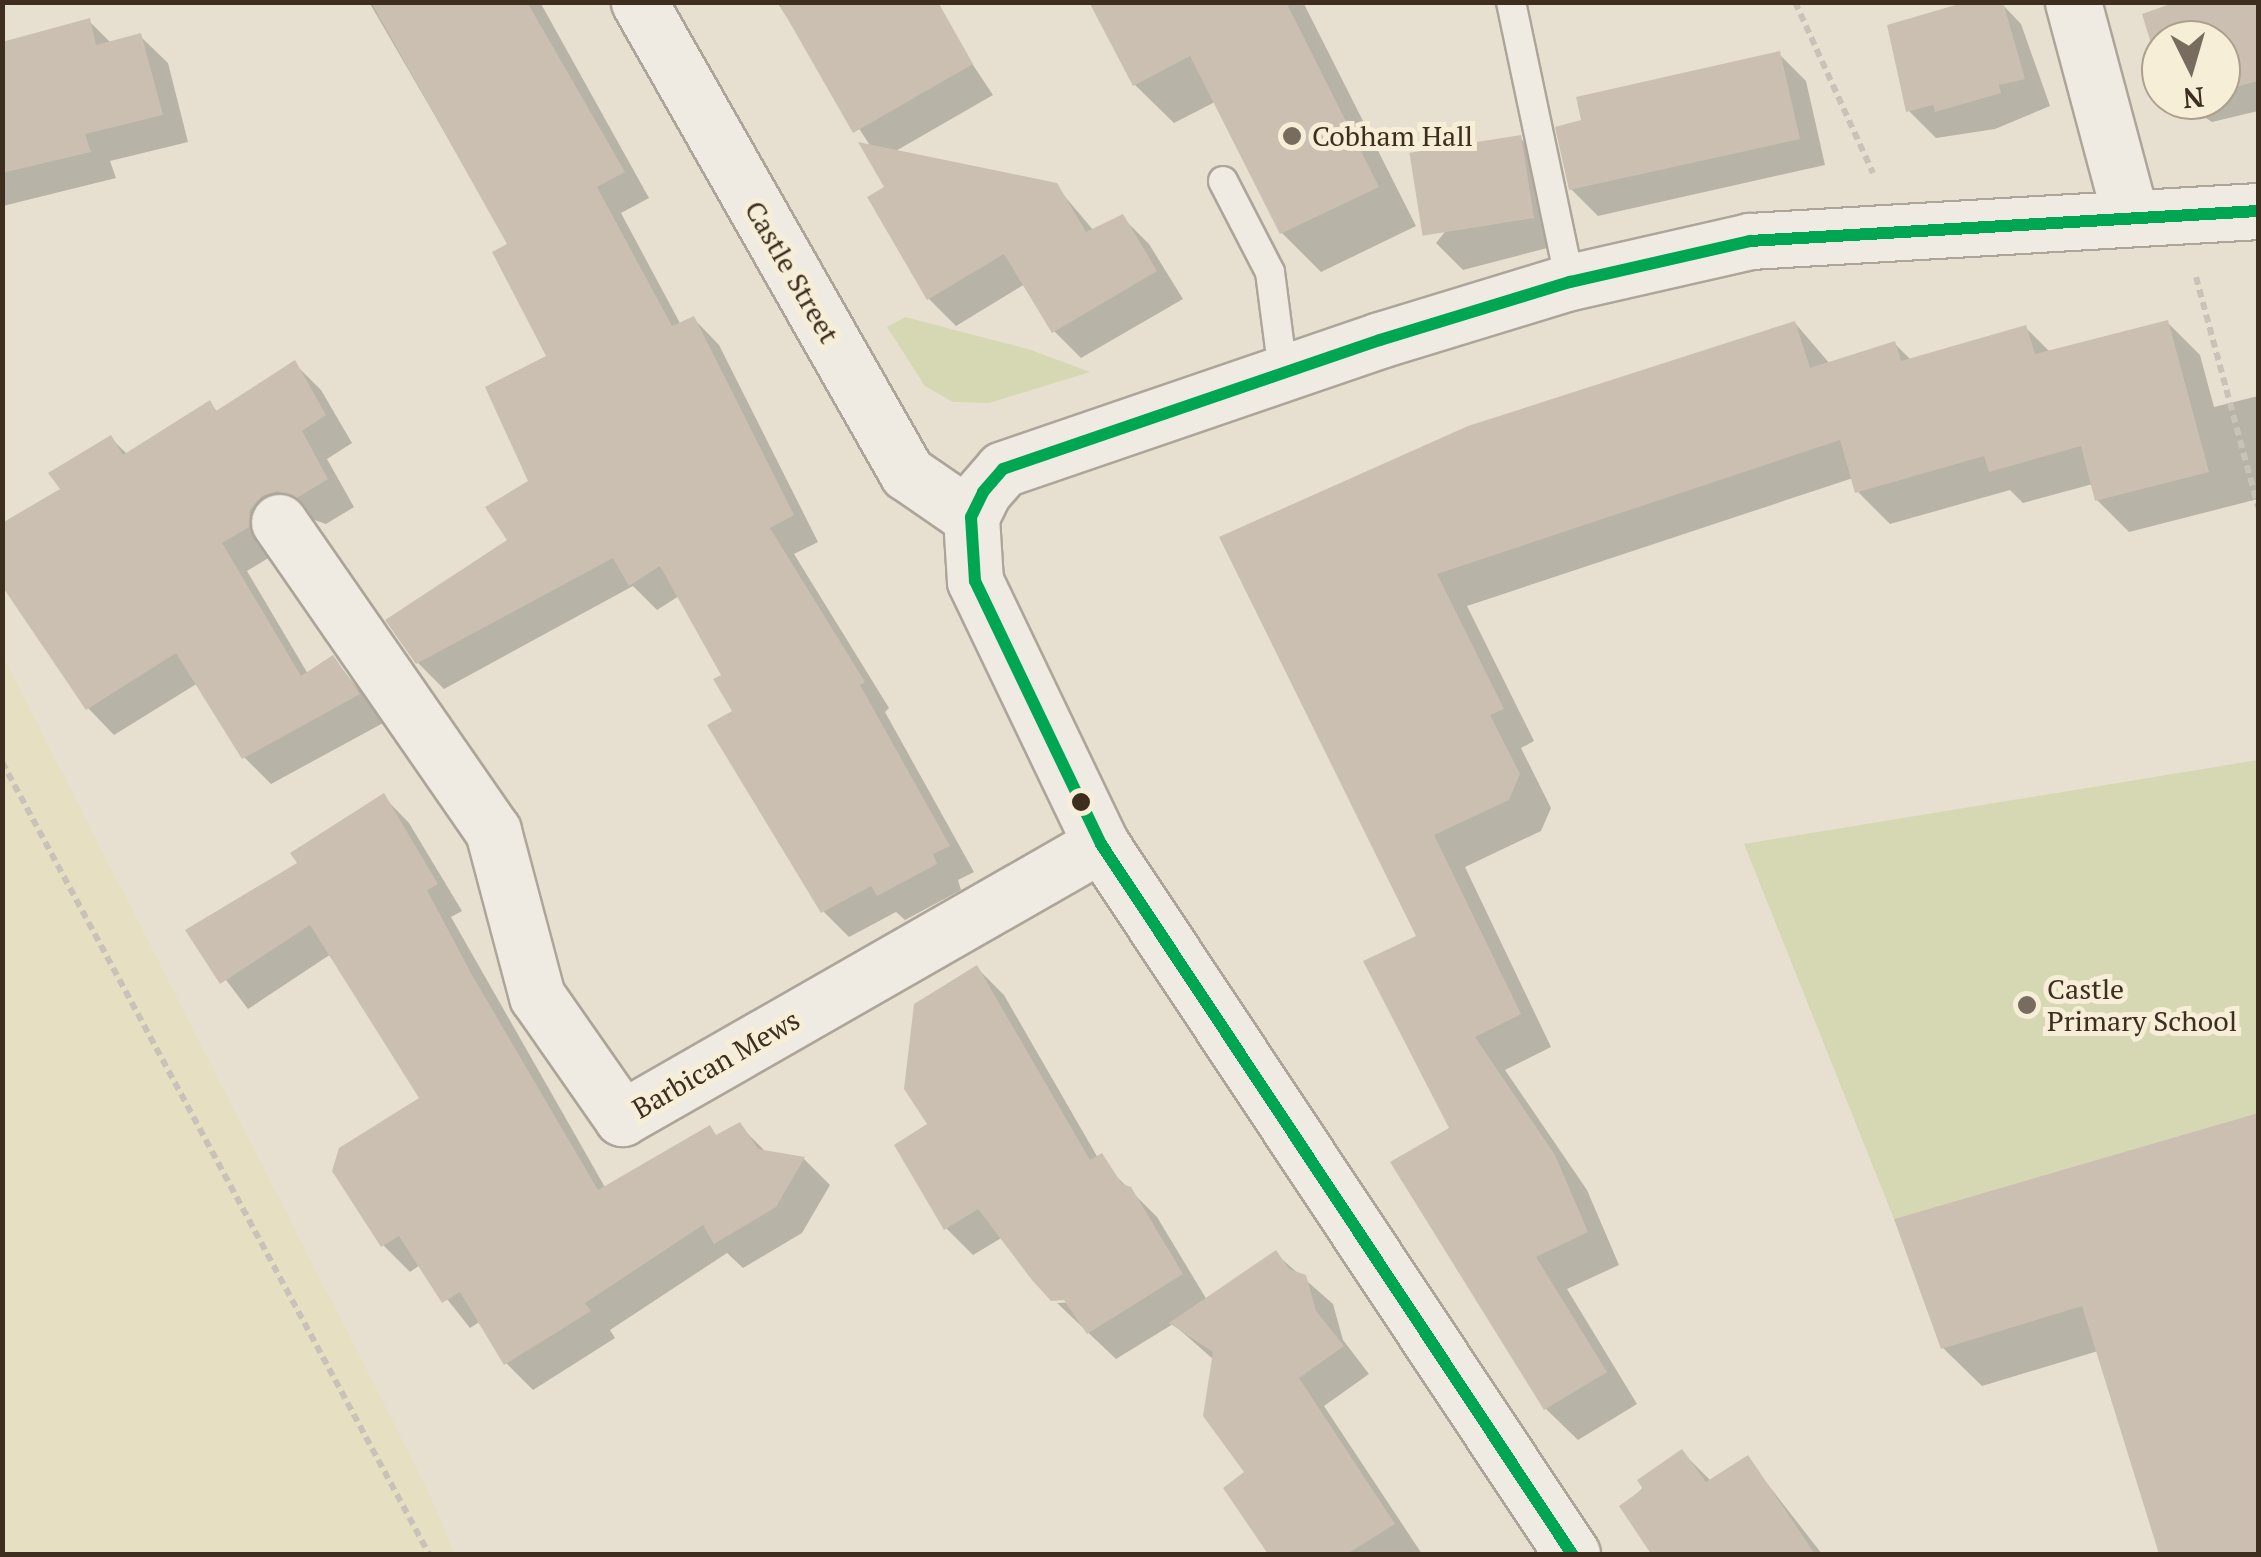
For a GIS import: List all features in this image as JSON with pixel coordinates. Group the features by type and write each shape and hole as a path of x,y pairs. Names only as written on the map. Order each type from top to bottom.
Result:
{"street":[{"name":"Castle Street","path":"640,2 907,473 971,517"},
{"path":"2073,2 2154,213"},
{"path":"1572,1554 1100,844 976,581 971,517 1003,469 1283,372 1570,282 1750,242 1899,228 2258,211"},
{"name":"Barbican Mews","path":"279,522 493,831 537,996 622,1118 1100,844"}],"lane":[{"path":"1511,2 1570,282"},
{"path":"1223,181 1270,272 1283,372"}],"path":[{"path":"1795,2 1899,228"},
{"path":"2154,213 2258,507"},
{"path":"2,762 430,1554"}],"shaded area":[{"path":"2,654 427,1488 455,1554 3,1554"}],"green space":[{"path":"905,317 1028,349 1090,372 989,403 953,402 925,386 887,327"},
{"path":"2258,760 2258,1113 1894,1219 1744,844"}],"building":[{"path":"371,2 527,2 625,172 597,187 672,326 694,316 794,515 770,528 865,682 860,685 950,846 933,854 937,864 877,896 871,886 821,913 707,725 732,711 713,679 721,675 660,566 629,586 613,558 416,664 385,620 507,540 485,507 528,481 485,387 546,356 492,252 507,244"},
{"path":"778,2 938,2 973,64 853,133"},
{"name":"Cobham Hall","path":"1089,2 1294,2 1288,6 1379,187 1280,234 1190,56 1133,86"},
{"path":"1966,2 2003,2 2025,79 1999,85 2001,93 1935,112 1933,105 1906,112 1887,25"},
{"path":"2176,2 2258,2 2258,81 2241,86 2241,20 2144,20 2142,14"},
{"path":"90,18 96,45 141,33 163,115 85,134 91,152 2,173 2,42"},
{"path":"1780,51 1800,139 1569,190 1555,127 1581,120 1576,97"},
{"path":"1521,135 1534,218 1423,236 1409,153"},
{"path":"858,142 1057,183 1086,232 1123,214 1157,271 1052,333 1004,254 927,300 867,197 884,187"},
{"path":"2168,320 2209,472 2095,501 2081,446 1989,472 1984,456 1855,493 1840,440 1437,574 1504,709 1490,715 1520,774 1509,800 1434,835 1521,1014 1475,1037 1555,1155 1588,1232 1536,1257 1607,1372 1544,1410 1390,1162 1449,1128 1363,961 1416,936 1219,537 1468,426 1795,321 1810,368 1895,341 1901,361 2026,325 2035,354"},
{"path":"295,360 326,415 302,431 328,479 297,498 277,491 262,496 250,510 249,527 222,543 301,676 333,655 360,694 242,759 176,653 86,710 2,586 2,523 60,489 48,473 111,435 123,455 210,400 216,411"},
{"path":"384,793 438,884 427,890 472,975 598,1190 710,1125 716,1135 740,1122 758,1149 805,1157 776,1207 714,1244 703,1225 585,1303 591,1311 504,1365 460,1292 442,1303 399,1236 381,1247 332,1171 339,1148 419,1098 310,925 220,984 185,930 297,863 290,853"},
{"path":"977,965 1090,1160 1102,1153 1122,1184 1131,1187 1183,1274 1087,1334 1064,1300 1051,1301 1032,1280 978,1209 944,1230 894,1145 927,1124 904,1089 914,1004"},
{"path":"2258,1113 2258,1554 2159,1554 2082,1306 1941,1349 1894,1219"},
{"path":"1276,1250 1289,1269 1306,1275 1316,1311 1344,1346 1299,1378 1395,1524 1347,1554 1268,1554 1223,1488 1244,1472 1203,1416 1213,1352 1169,1323"},
{"path":"1682,1449 1706,1482 1748,1455 1815,1554 1651,1554 1619,1506 1643,1489 1637,1480"}],"transit line":[{"path":"1572,1554 1101,844 975,581 971,517 983,492 1003,469 1380,340 1570,282 1750,241 2258,211"}],"place":[{"name":"Cobham Hall","path":"1292,136"},
{"name":"Castle Primary School","path":"2027,1005"}]}
